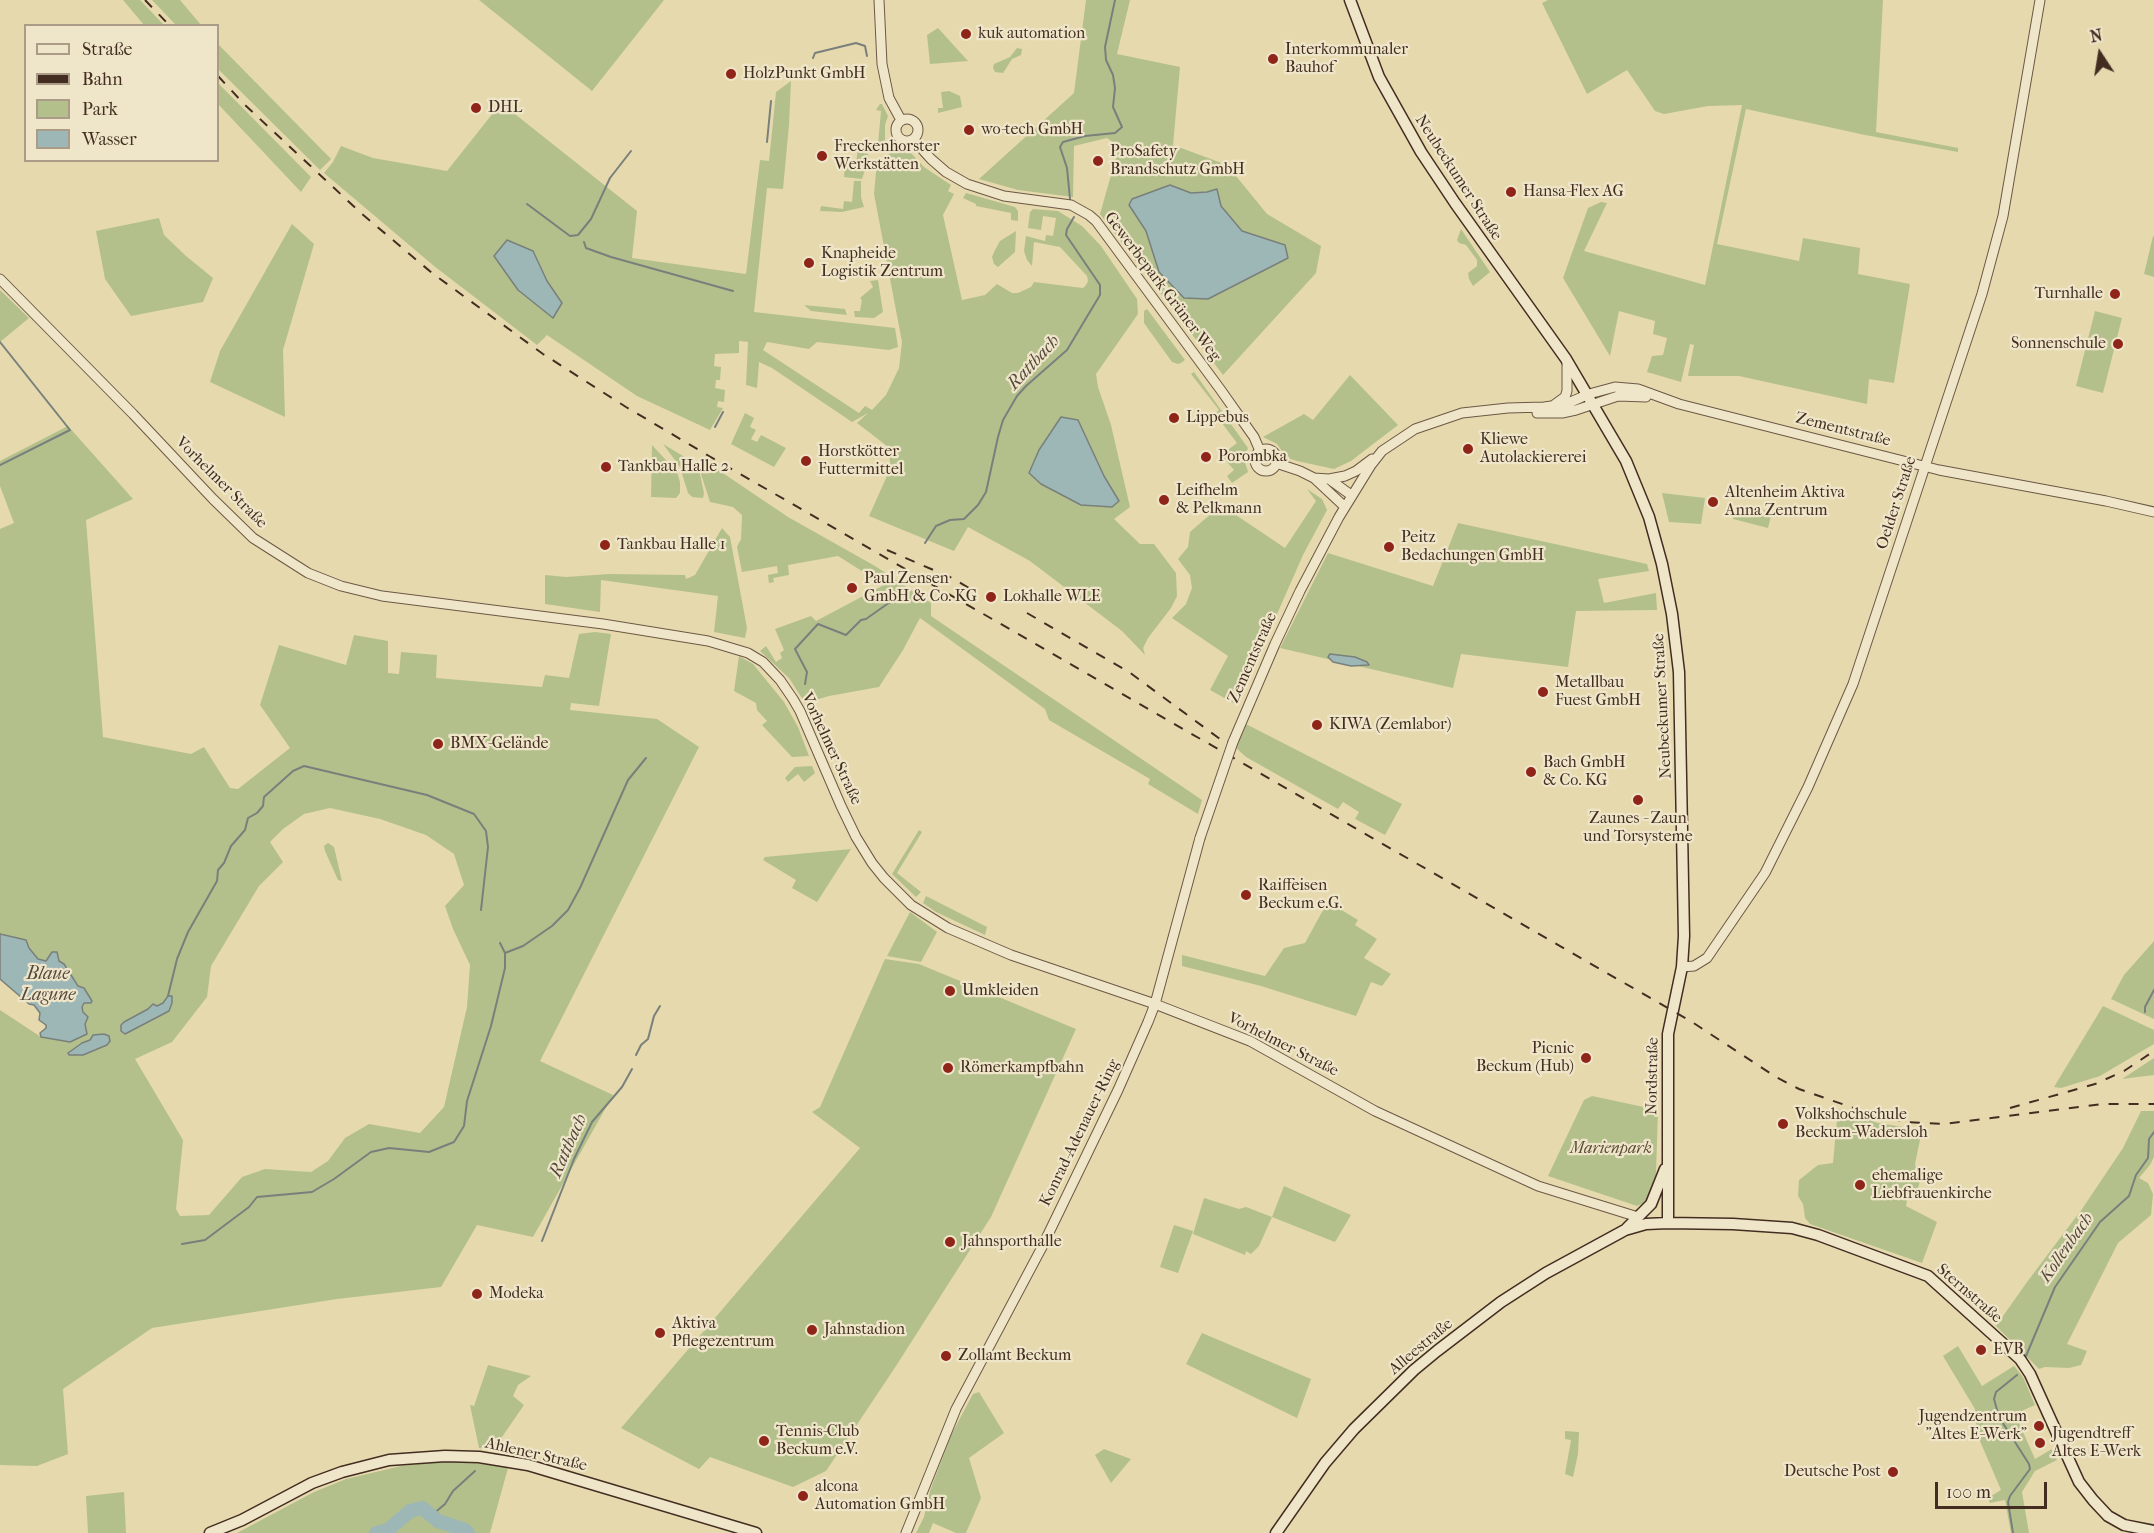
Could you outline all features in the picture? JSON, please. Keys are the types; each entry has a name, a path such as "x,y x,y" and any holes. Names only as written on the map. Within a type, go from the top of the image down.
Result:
{"main road":[{"name":"Neubeckumer Straße","path":"1350,0 1379,77 1420,152 1566,359 1626,461 1639,490 1662,564 1672,614 1679,672 1682,735 1684,936 1682,967"},
{"name":"Nordstraße","path":"1668,1222 1668,1035 1682,967"},
{"name":"Alleestraße","path":"1626,1230 1651,1204 1668,1163"},
{"name":"Vorhelmer Straße","path":"1638,1217 1668,1222"},
{"name":"Alleestraße","path":"1276,1533 1333,1454 1354,1429 1414,1370 1515,1292 1546,1273 1626,1230 1646,1224 1668,1222"},
{"name":"Sternstraße","path":"1668,1222 1792,1228 1818,1235 1928,1276 2020,1359 2030,1374 2079,1482 2100,1508 2124,1525 2154,1531"},
{"name":"Ahlener Straße","path":"210,1533 242,1520 312,1483 342,1472 389,1460 445,1455 479,1457 528,1465 756,1533"}],"street":[{"path":"879,0 882,64 890,98 901,120"},
{"name":"Oelder Straße","path":"1682,967 1694,966 1707,958 1765,873 1790,825 1852,684 1982,294 2003,216 2040,0"},
{"path":"908,119 916,124 917,133 913,139 904,141 897,135 897,125 901,120 908,119"},
{"name":"Gewerbepark Grüner Weg","path":"913,139 946,172 967,184 1004,196 1071,205 1096,221 1220,389 1254,437 1260,451"},
{"name":"Vorhelmer Straße","path":"0,279 253,538 308,573 341,586 382,596 603,624 708,641 748,653 763,662 780,680 793,699 856,837 884,878 911,905 948,928 1011,955 1155,1004 1250,1041 1376,1111 1538,1186 1638,1217"},
{"path":"1552,406 1564,397 1567,391 1566,359"},
{"name":"Zementstraße","path":"1155,1004 1200,838 1233,742 1290,612 1351,495 1382,452 1414,429 1462,413 1552,406 1591,399 1637,395 1666,400 1925,466 2154,512"},
{"name":"Zementstraße","path":"1487,411 1562,413 1591,399"},
{"name":"Gewerbepark Grüner Weg","path":"1260,451 1265,450 1274,454 1276,463"},
{"name":"Gewerbepark Grüner Weg","path":"1260,451 1255,463 1261,470 1270,470 1276,463"},
{"name":"Gewerbepark Grüner Weg","path":"1314,478 1329,479 1356,471 1382,452"},
{"name":"Gewerbepark Grüner Weg","path":"1276,463 1314,478 1345,507"},
{"path":"1329,479 1351,495"},
{"name":"Konrad-Adenauer-Ring","path":"906,1533 956,1409 1041,1249 1129,1067 1155,1004"}],"green space":[{"path":"123,0 140,0 163,24 143,24"},
{"path":"152,0 180,0 200,24 175,24"},
{"path":"479,0 664,0 592,91"},
{"path":"1086,0 1130,0 1117,54 1180,67 1173,145 1227,165 1267,214 1321,246 1316,273 1223,375 1100,214 1119,147 1107,138 1074,146 1073,197 1018,190 979,179 1074,93"},
{"path":"1548,0 1883,0 1876,132 1958,148 1958,152 1865,135 1746,109 1717,244 1799,261 1803,238 1860,248 1858,274 1910,284 1894,383 1869,379 1867,404 1739,376 1688,376 1694,345 1690,344 1681,382 1647,372 1652,356 1663,355 1667,338 1653,334 1655,321 1619,311 1610,356 1563,278 1588,208 1601,202 1607,203 1584,251 1705,285 1742,105 1708,106 1664,114 1655,111 1627,70 1587,94 1542,3"},
{"path":"938,28 968,61 930,64 927,35"},
{"path":"219,45 331,159 320,170 219,70"},
{"path":"1017,48 1022,49 1021,55 1012,59 1003,73 995,72 994,64 1010,57"},
{"path":"791,81 783,189 767,188 754,312 895,328 898,347 889,350 817,342 809,349 767,342 763,350 859,413 865,406 872,410 886,395 899,368 902,342 874,194 876,172 892,150 911,153 924,167 951,185 948,191 954,194 943,215 962,300 985,295 997,284 1012,293 1018,293 1031,287 1034,282 1083,288 1086,285 1087,276 1060,247 1034,242 1032,266 1027,260 1024,251 1026,236 1045,241 1046,235 1053,236 1056,218 1043,216 1041,230 1028,228 1030,212 1033,209 1058,211 1082,226 1101,246 1137,299 1138,314 1096,374 1111,425 1130,507 1114,519 1140,544 1154,544 1176,573 1177,596 1171,608 1148,638 1143,648 1145,655 1122,631 1030,561 968,527 954,551 869,516 891,467 887,446 857,423 868,413 852,422 772,368 759,362 757,388 746,385 748,342 739,341 739,353 715,354 714,366 721,367 720,380 716,380 715,388 725,390 724,402 718,401 717,407 723,408 710,430 637,396 547,335 537,345 434,266 324,173 341,146 373,158 447,171 501,103 637,211 632,258 746,274 760,160 769,161 776,92"},
{"path":"219,84 311,177 301,192 219,105"},
{"path":"949,91 960,96 962,107 938,113 938,108 943,108 941,92"},
{"path":"880,104 888,116 885,125 885,140 876,150 873,143 878,144 881,111 876,110"},
{"path":"866,148 869,158 862,179 844,177 845,163 856,163 858,149"},
{"path":"854,181 861,181 861,197 864,207 842,212 820,211 821,206 843,209 844,201 852,202"},
{"path":"966,193 1015,207 1018,211 1018,221 1011,220 1011,213 976,206 963,198"},
{"path":"159,218 164,235 213,278 203,302 131,316 105,279 96,231"},
{"path":"292,224 314,244 283,350 285,417 210,382 220,351"},
{"path":"1461,229 1490,272 1473,286 1468,273 1477,266 1477,260 1466,245 1457,240"},
{"path":"1016,231 1015,252 998,267 994,264 992,257 995,250 1000,241"},
{"path":"2154,237 2154,277 2144,274"},
{"path":"878,280 883,312 874,318 855,317 854,311 860,311 862,300 860,298 873,287 870,281"},
{"path":"0,290 29,318 0,342"},
{"path":"804,305 845,309 847,315 811,311"},
{"path":"1147,309 1185,360 1181,363 1172,362 1144,323 1144,311"},
{"path":"2095,311 2122,318 2103,393 2076,386"},
{"path":"1194,372 1248,448 1244,459 1248,472 1232,483 1227,476 1234,470 1221,455 1237,443 1215,414 1219,410 1191,374"},
{"path":"1350,375 1398,425 1351,461 1334,469 1297,461 1287,458 1277,444 1263,437 1304,414 1313,420"},
{"path":"745,413 754,418 750,427 756,430 751,439 757,442 761,435 786,448 774,467 731,444"},
{"path":"68,426 133,499 86,520 103,737 191,754 204,747 230,788 238,789 290,748 260,705 279,645 346,665 354,635 388,641 388,673 399,674 401,652 437,655 436,678 542,687 545,675 569,678 579,634 595,632 611,634 599,706 571,703 570,710 657,719 699,747 540,1061 613,1095 533,1237 477,1225 441,1287 337,1299 152,1328 63,1389 68,1454 37,1466 0,1465 0,1010 41,1037 70,1042 87,1032 82,1006 83,1003 90,1003 64,964 38,959 26,940 0,934 0,529 14,523 0,486 0,461","holes":["330,808 380,819 426,835 454,854 464,885 445,906 470,965 467,1007 444,1107 420,1133 369,1124 345,1138 328,1161 311,1172 265,1169 242,1177 209,1215 180,1216 176,1209 183,1140 135,1059 172,1042 207,997 211,966 259,886 283,862 270,842 304,814","104,1034 107,1045 97,1048 77,1047 90,1040 93,1035"]},
{"path":"663,444 698,465 703,498 692,497 688,493 680,467"},
{"path":"652,445 677,472 680,493 676,498 651,497"},
{"path":"705,461 788,517 875,566 931,603 931,616 1202,800 1198,814 1148,784 1150,779 1049,720 1045,709 920,618 879,687 805,703 789,678 760,651 766,646 776,662 782,658 780,653 784,650 775,629 811,616 816,621 884,585 838,556 788,565 789,575 773,578 774,582 769,583 768,575 778,573 777,566 742,572 737,547 741,539 742,515 733,507 710,502 701,474"},
{"path":"1307,489 1322,499 1327,510 1303,555 1237,705 1210,690 1228,656 1172,618 1186,604 1192,588 1190,575 1178,559 1188,547 1190,532 1221,505 1285,548 1316,501"},
{"path":"1662,493 1705,498 1701,524 1669,522"},
{"path":"1736,508 1762,514 1764,510 1772,512 1768,528 1733,519"},
{"path":"1458,523 1647,564 1649,571 1598,579 1604,603 1656,593 1657,610 1576,611 1568,667 1461,654 1453,688 1280,648 1328,553 1433,586"},
{"path":"722,528 730,537 747,628 745,638 714,632 718,596 601,580 600,612 545,604 545,575 566,577 609,574 685,575 686,579 695,575"},
{"path":"739,656 753,664 784,702 798,727 809,756 792,757 762,725 767,721 757,710 756,703 734,691"},
{"path":"1244,723 1402,804 1385,835 1355,819 1359,812 1343,802 1338,809 1246,757 1235,747"},
{"path":"812,766 815,773 804,782 798,774 788,782 785,778 795,767"},
{"path":"919,830 922,832 897,873 921,892 916,897 892,874"},
{"path":"328,843 334,847 342,881 338,880 325,851 324,846"},
{"path":"851,849 817,902 792,888 796,880 763,860 765,857"},
{"path":"926,896 987,927 985,935 936,912 923,903"},
{"path":"1330,903 1358,920 1355,925 1377,939 1364,958 1391,974 1382,986 1371,982 1356,1016 1261,986 1182,966 1182,955 1265,976 1284,948 1305,943 1322,912"},
{"path":"910,912 937,932 921,962 887,956"},
{"path":"2154,941 2154,1019 2111,999 2124,975"},
{"path":"885,959 919,964 1076,1029 991,1217 826,1471 793,1487 710,1457 699,1469 621,1428 860,1148 812,1112 820,1107"},
{"path":"2103,1006 2154,1030 2154,1044 2100,1076 2061,1088 2054,1087"},
{"path":"2154,1058 2154,1075 2122,1079"},
{"name":"Marienpark","path":"1592,1096 1658,1110 1656,1173 1654,1189 1647,1202 1637,1206 1548,1176 1584,1100"},
{"path":"1838,1109 1878,1123 1922,1130 1915,1164 1920,1181 1918,1188 1909,1189 1906,1206 1937,1222 1922,1263 1810,1224 1805,1218 1803,1204 1798,1196 1799,1180 1818,1165 1833,1163"},
{"path":"2141,1111 2154,1111 2154,1157 2139,1178 2148,1183 2153,1194 2151,1215 2118,1243 2067,1344 2087,1351 2081,1365 2069,1368 2039,1369 1996,1326 2082,1209 2123,1148"},
{"path":"1284,1186 1351,1215 1335,1242 1272,1217"},
{"path":"1204,1198 1239,1209 1246,1207 1272,1217 1259,1246 1251,1254 1246,1251 1245,1255 1193,1234"},
{"path":"1174,1225 1193,1231 1178,1273 1160,1267"},
{"path":"1202,1333 1311,1379 1297,1418 1186,1364"},
{"path":"1958,1346 1982,1386 2014,1366 2023,1377 2035,1405 2015,1414 2035,1459 2052,1449 2057,1460 2035,1471 2022,1492 2029,1533 2011,1533 2005,1500 1990,1503 1988,1498 2001,1490 1977,1434 1975,1409 1943,1356"},
{"path":"488,1365 531,1376 518,1385 513,1396 524,1405 493,1450 479,1448 470,1405 474,1406"},
{"path":"979,1392 1004,1433 969,1458 981,1498 966,1533 956,1533 933,1523 929,1533 916,1533 924,1517 930,1491 951,1435 973,1394"},
{"path":"1565,1431 1579,1432 1578,1454 1573,1477 1565,1474 1571,1440 1565,1439"},
{"path":"1104,1449 1131,1459 1111,1483 1095,1455"},
{"path":"448,1461 508,1468 490,1533 237,1533 314,1492 346,1479 401,1466"},
{"path":"124,1492 126,1533 88,1533 86,1496"}],"water":[{"path":"1170,185 1191,193 1217,189 1221,206 1242,231 1285,245 1288,258 1208,299 1184,298 1159,272 1146,231 1129,205 1132,199"},
{"path":"507,240 533,251 547,281 562,303 553,318 518,290 494,256"},
{"path":"1061,417 1078,420 1104,476 1119,501 1112,507 1081,505 1041,484 1029,473 1039,450"},
{"path":"1330,654 1355,657 1369,665 1351,666 1333,662 1328,657"},
{"name":"Blaue Lagune","path":"0,934 26,940 38,959 46,961 52,952 57,952 59,961 64,964 78,986 84,988 92,1001 84,1003 82,1007 88,1017 85,1024 87,1034 70,1042 41,1037 40,1033 46,1025 39,1020 40,1013 34,1005 29,1004 0,979"},
{"path":"168,996 172,996 169,1011 125,1034 121,1031 121,1025 124,1022 153,1004 157,1006 163,1003"},
{"path":"93,1035 109,1036 110,1041 107,1045 83,1055 69,1055 68,1053 90,1040"}],"waterway":[{"name":"Rattbach","path":"1070,199 1067,168 1060,147 1063,142 1085,136 1115,133 1122,127 1113,107 1115,88 1113,75 1106,60 1105,47 1115,0"},
{"path":"813,58 815,53 856,43 865,46 867,56"},
{"path":"767,142 771,101"},
{"path":"527,204 570,236 578,235 591,219 610,178 631,151"},
{"name":"Rattbach","path":"925,543 936,526 950,520 964,519 978,505 986,492 1003,420 1017,396 1026,386 1067,350 1100,295 1100,285 1066,235 1074,217"},
{"path":"584,242 586,248 611,257 733,291"},
{"path":"0,342 70,430 0,465"},
{"path":"715,427 723,412"},
{"name":"Rattbach","path":"805,684 807,672 795,649 818,624 846,635 861,620 890,602"},
{"path":"505,953 523,946 552,926 568,910 628,780 646,758"},
{"path":"168,996 177,959 188,932 217,881 218,870 224,863 231,846 245,830 248,818 263,806 264,797 293,771 304,766 427,795 474,814 486,831 488,847 481,910"},
{"path":"182,1244 205,1240 249,1207 257,1197 312,1192 371,1152 389,1148 429,1152 454,1142 464,1126 467,1101 491,1026 505,968 505,953 500,943"},
{"name":"Kollenbach","path":"2145,1012 2145,1007 2154,990"},
{"name":"Rattbach","path":"636,1055 641,1045 648,1039 654,1016 660,1006"},
{"name":"Rattbach","path":"542,1241 574,1159 592,1122 622,1087 632,1069"},
{"name":"Kollenbach","path":"2026,1356 2055,1287 2100,1222 2129,1196 2136,1175 2148,1158 2149,1139 2154,1132"},
{"name":"Kollenbach","path":"2013,1533 2008,1502 2030,1469 1999,1417 1994,1399 1996,1392 2017,1375"},
{"name":"Rattbach","path":"432,1515 475,1471"},
{"path":"376,1533 388,1530 410,1511 422,1508 438,1521 468,1533"}],"railway":[{"path":"145,0 168,24"},
{"path":"219,77 245,105 362,214 432,273 543,354 709,456 1692,1022 1776,1077 1799,1089 1877,1116 1907,1122 1944,1124 2103,1104 2154,1104"},
{"path":"887,550 952,578 974,591"},
{"path":"1027,613 1129,672 1243,756"},
{"path":"2010,1108 2095,1084 2124,1071 2154,1051"}],"place":[{"name":"kuk automation","path":"966,34"},
{"name":"Interkommunaler Bauhof","path":"1273,59"},
{"name":"HolzPunkt GmbH","path":"731,74"},
{"name":"DHL","path":"476,108"},
{"name":"wo-tech GmbH","path":"969,130"},
{"name":"Freckenhorster Werkstätten","path":"822,156"},
{"name":"ProSafety Brandschutz GmbH","path":"1098,161"},
{"name":"Hansa-Flex AG","path":"1511,192"},
{"name":"Knapheide Logistik Zentrum","path":"809,263"},
{"name":"Turnhalle","path":"2115,294"},
{"name":"Sonnenschule","path":"2118,344"},
{"name":"Lippebus","path":"1174,418"},
{"name":"Kliewe Autolackiererei","path":"1468,449"},
{"name":"Porombka","path":"1206,457"},
{"name":"Horstkötter Futtermittel","path":"806,461"},
{"name":"Tankbau Halle 2","path":"606,467"},
{"name":"Leifhelm & Pelkmann","path":"1164,500"},
{"name":"Altenheim Aktiva Anna Zentrum","path":"1713,502"},
{"name":"Tankbau Halle 1","path":"605,545"},
{"name":"Peitz Bedachungen GmbH","path":"1389,547"},
{"name":"Paul Zensen GmbH & Co. KG","path":"852,588"},
{"name":"Lokhalle WLE","path":"991,597"},
{"name":"Metallbau Fuest GmbH","path":"1543,692"},
{"name":"KIWA (Zemlabor)","path":"1317,725"},
{"name":"BMX-Gelände","path":"438,744"},
{"name":"Bach GmbH & Co. KG","path":"1531,772"},
{"name":"Zaunes - Zaun und Torsysteme","path":"1638,800"},
{"name":"Raiffeisen Beckum e.G.","path":"1246,895"},
{"name":"Umkleiden","path":"950,991"},
{"name":"Picnic Beckum (Hub)","path":"1586,1058"},
{"name":"Römerkampfbahn","path":"948,1068"},
{"name":"Volkshochschule Beckum-Wadersloh","path":"1783,1124"},
{"name":"ehemalige Liebfrauenkirche","path":"1860,1185"},
{"name":"Jahnsporthalle","path":"950,1242"},
{"name":"Modeka","path":"477,1294"},
{"name":"Jahnstadion","path":"812,1330"},
{"name":"Aktiva Pflegezentrum","path":"660,1333"},
{"name":"EVB","path":"1981,1350"},
{"name":"Zollamt Beckum","path":"946,1356"},
{"name":"Jugendzentrum \"Altes E-Werk\"","path":"2039,1426"},
{"name":"Tennis-Club Beckum e.V.","path":"764,1441"},
{"name":"Jugendtreff Altes E-Werk","path":"2040,1443"},
{"name":"Deutsche Post","path":"1893,1472"},
{"name":"alcona Automation GmbH","path":"803,1496"}]}
